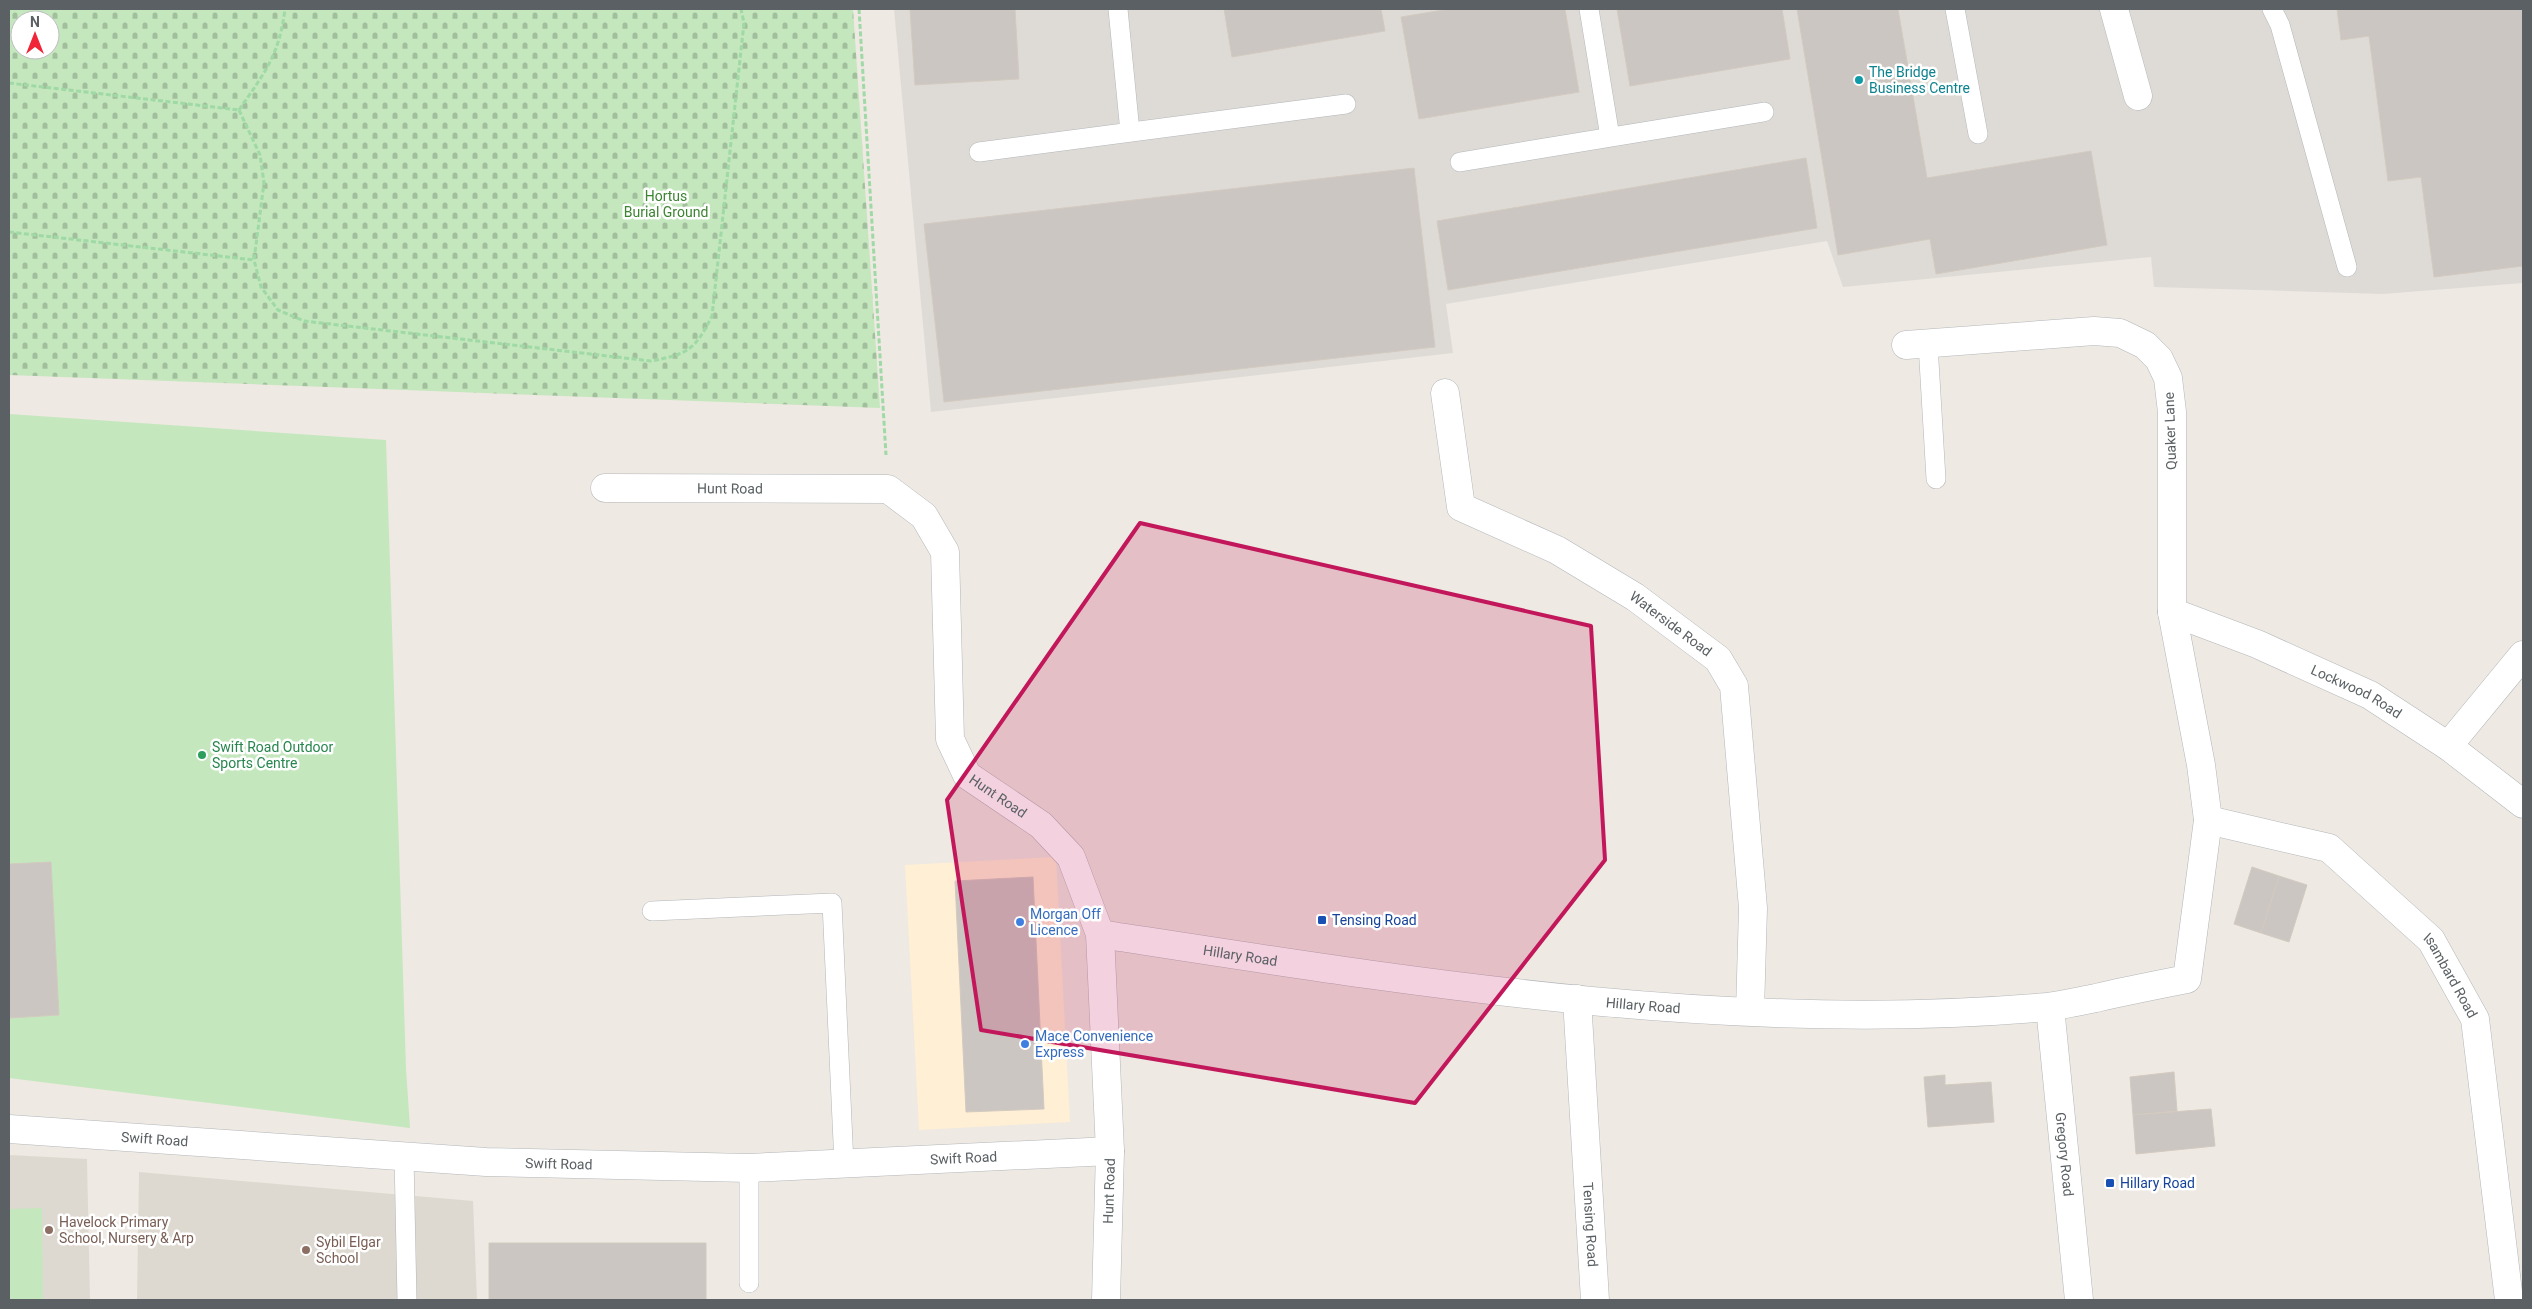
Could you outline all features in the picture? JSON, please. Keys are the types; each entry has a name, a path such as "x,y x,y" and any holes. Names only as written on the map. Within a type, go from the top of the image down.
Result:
{"street":[{"path":"2114,9 2138,96"},
{"name":"Quaker Lane","path":"1917,344 2094,331 2120,333 2145,345 2159,359 2168,378 2172,412 2172,612 2201,764 2208,820 2188,979"},
{"name":"Waterside Road","path":"1445,393 1461,507 1557,550 1635,597 1718,658 1734,686 1753,908 1750,1012"},
{"name":"Hunt Road","path":"605,488 888,489 924,516 946,552 950,739 967,775 1041,825 1071,857 1100,934 1110,1151 1106,1300"},
{"name":"Lockwood Road","path":"2172,612 2257,644 2370,695 2448,746 2523,804"},
{"path":"2448,746 2523,655"},
{"name":"Isambard Road","path":"2208,820 2329,848 2431,940 2475,1019 2509,1300"},
{"name":"Hillary Road","path":"1100,934 1375,976 1577,999 1750,1012 1888,1015 2050,1007 2188,979"},
{"name":"Tensing Road","path":"1577,999 1595,1300"},
{"name":"Gregory Road","path":"2050,1007 2079,1300"},
{"name":"Swift Road","path":"9,1130 486,1162 750,1168 1110,1151"}],"lane":[{"path":"1118,9 1130,132"},
{"path":"1589,9 1610,137"},
{"path":"1955,9 1978,134"},
{"path":"2272,9 2280,25 2347,267"},
{"path":"979,152 1346,104"},
{"path":"1460,162 1764,112"},
{"path":"1917,344 1936,479"},
{"path":"652,911 832,903 844,1164"},
{"path":"404,1156 407,1300"},
{"path":"750,1168 750,1283"}],"path":[{"path":"240,110 270,65 281,36 285,9"},
{"path":"240,110 260,155 264,184 254,260 261,288 278,310 304,321 651,361 679,356 700,339 712,316 744,23 741,9"},
{"path":"859,9 888,489"},
{"path":"9,82 240,110"},
{"path":"9,232 254,260"}],"highlighted area":[{"path":"1140,523 1591,626 1605,860 1415,1103 981,1030 947,800"}],"shaded area":[{"path":"894,9 2523,9 2523,283 2383,294 2154,287 2151,257 1843,287 1827,241 1446,304 1453,353 931,412"},
{"path":"1056,857 1070,1122 919,1130 905,865"},
{"name":"Havelock Primary School, Nursery & Arp","path":"9,1155 87,1159 90,1300 9,1300"},
{"name":"Sybil Elgar School","path":"139,1172 473,1201 477,1300 137,1300"}],"green space":[{"name":"Hortus Burial Ground","path":"9,9 853,9 880,408 9,375"},
{"name":"Swift Road Outdoor Sports Centre","path":"9,414 386,440 406,1069 410,1128 9,1078"},
{"path":"42,1208 43,1300 9,1300 9,1209"}],"building":[{"path":"910,9 1015,9 1019,79 915,85"},
{"path":"1224,9 1381,9 1385,31 1232,57"},
{"path":"1449,9 1565,9 1579,92 1419,119 1401,17"},
{"path":"1617,9 1782,9 1790,59 1630,86"},
{"name":"The Bridge Business Centre","path":"1797,9 1898,9 1927,178 2091,151 2107,245 1936,274 1930,239 1838,255"},
{"path":"2337,9 2523,9 2523,266 2434,277 2421,177 2388,181 2369,36 2341,40"},
{"path":"1806,158 1817,228 1448,290 1437,221"},
{"path":"1414,168 1435,347 944,402 924,224"},
{"path":"51,862 59,1015 9,1018 9,864"},
{"path":"2252,867 2279,876 2261,933 2234,924"},
{"path":"2279,876 2307,885 2289,942 2261,933"},
{"path":"1033,877 1044,1109 966,1112 955,881"},
{"path":"2174,1072 2177,1111 2133,1115 2130,1077"},
{"path":"1945,1075 1945,1085 1991,1082 1994,1122 1928,1127 1924,1077"},
{"path":"2211,1109 2215,1146 2136,1154 2133,1115"},
{"path":"489,1243 706,1243 706,1300 489,1300"}],"place":[{"name":"The Bridge Business Centre","path":"1859,80"},
{"name":"Swift Road Outdoor Sports Centre","path":"202,755"},
{"name":"Tensing Road","path":"1322,920"},
{"name":"Morgan Off Licence","path":"1020,922"},
{"name":"Mace Convenience Express","path":"1025,1044"},
{"name":"Hillary Road","path":"2110,1183"},
{"name":"Havelock Primary School, Nursery & Arp","path":"49,1230"},
{"name":"Sybil Elgar School","path":"306,1250"}]}
